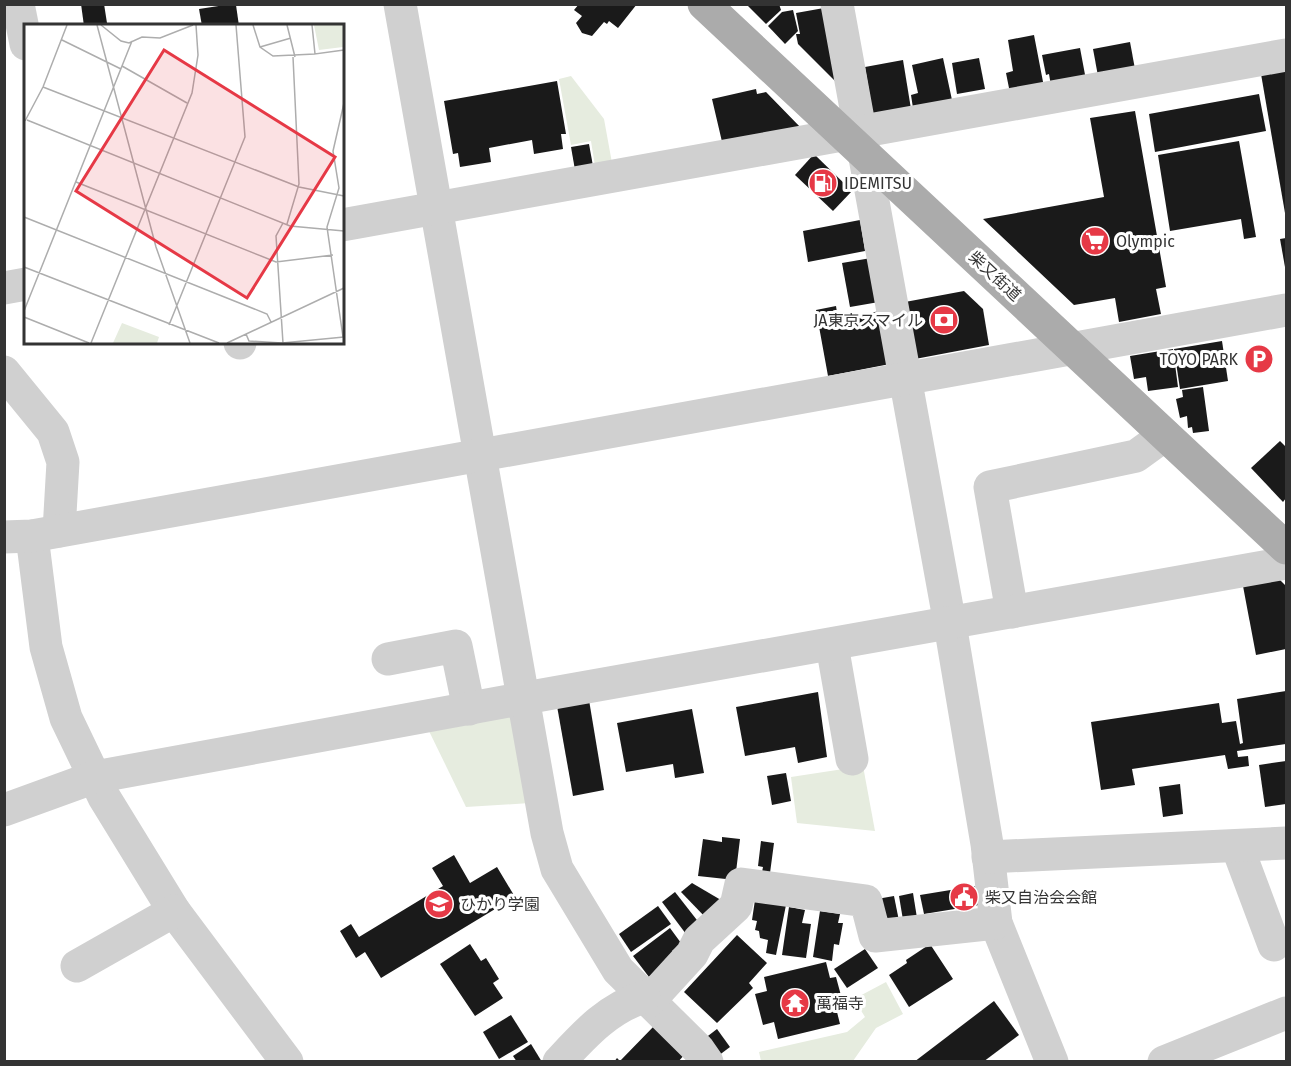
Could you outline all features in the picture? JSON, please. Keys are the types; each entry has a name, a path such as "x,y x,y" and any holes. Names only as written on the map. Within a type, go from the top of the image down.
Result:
{"main road":[{"name":"柴又街道","path":"704,4 857,141 1073,348 1287,548"}],"street":[{"path":"18,4 24,34"},
{"path":"400,4 525,698 547,833 557,869 618,970 698,1049 707,1062"},
{"path":"843,6 857,141 905,378 950,624 988,857 996,924 1052,1062"},
{"path":"344,225 857,141 1287,55"},
{"path":"4,288 24,284"},
{"path":"32,534 1287,310"},
{"path":"4,372 53,432 63,462 32,534 46,647 66,718 104,796 174,911 281,1060"},
{"path":"1012,612 990,487 1136,456 1165,435"},
{"path":"4,810 95,777 1287,563"},
{"path":"832,645 852,759"},
{"path":"388,658 456,646 469,709"},
{"path":"988,857 1287,843"},
{"path":"1237,846 1274,945"},
{"path":"559,1062 599,1021 624,1003 647,999 692,954 699,940 736,906 741,884 866,901 875,936 996,924"},
{"path":"77,966 174,911"},
{"path":"1164,1062 1287,1013"}],"shaded area":[{"path":"571,76 604,119 612,163 595,166 591,141 571,145 559,79"},
{"path":"514,714 530,803 466,807 428,729"},
{"path":"863,766 875,831 797,823 791,777"},
{"path":"886,982 903,1014 876,1028 853,1061 761,1061 759,1052 847,1032 865,1017 854,999"}],"building":[{"path":"81,4 104,4 107,23 84,24"},
{"path":"579,4 637,4 618,28 609,21 607,24 604,22 592,36 582,33 576,23 582,16 574,10"},
{"path":"746,4 779,4 781,10 766,24"},
{"path":"236,5 239,24 202,24 199,9"},
{"path":"824,8 837,83 798,44 796,34 800,34 796,13"},
{"path":"793,10 798,31 785,44 768,26 782,12"},
{"path":"1034,35 1044,87 1010,93 1006,73 1013,71 1008,40"},
{"path":"1130,42 1135,69 1098,76 1093,49"},
{"path":"1080,48 1086,80 1051,86 1042,55"},
{"path":"943,58 952,100 913,108 911,95 918,93 912,65"},
{"path":"979,58 985,89 957,94 952,63"},
{"path":"903,60 911,109 873,116 865,67"},
{"path":"1286,70 1286,213 1285,213 1261,74"},
{"path":"557,81 566,134 561,134 563,149 534,154 532,140 489,148 491,162 460,167 458,153 453,154 444,101"},
{"path":"756,89 757,94 766,92 803,130 723,146 712,99"},
{"path":"1259,94 1266,131 1155,152 1149,114"},
{"path":"1135,111 1166,287 1156,289 1161,314 1119,322 1115,298 1074,305 983,219 1104,197 1090,118"},
{"path":"1239,141 1256,237 1244,239 1241,219 1170,231 1158,155"},
{"path":"589,144 593,166 575,170 571,147"},
{"path":"814,154 852,191 833,211 795,175"},
{"path":"860,220 865,251 808,262 803,231"},
{"path":"1286,238 1286,267 1285,267 1280,239"},
{"path":"871,258 879,302 850,307 842,263"},
{"path":"964,291 983,309 989,345 915,359 905,302"},
{"path":"836,306 838,319 880,311 890,364 828,376 816,310"},
{"path":"1222,341 1228,381 1180,389 1174,349"},
{"path":"1173,349 1178,387 1148,391 1146,377 1134,379 1130,356"},
{"path":"1203,387 1209,431 1193,433 1192,427 1188,428 1187,416 1180,418 1176,399 1183,397 1182,390"},
{"path":"1280,441 1286,447 1286,498 1283,502 1251,468"},
{"path":"1278,578 1286,586 1286,649 1256,655 1243,586"},
{"path":"1286,691 1286,744 1237,751 1238,757 1248,756 1249,766 1228,769 1225,755 1132,769 1135,785 1101,790 1091,722 1219,703 1222,723 1236,721 1240,744 1243,743 1237,699"},
{"path":"818,692 827,757 798,763 795,747 745,756 736,707"},
{"path":"589,700 604,790 573,796 557,706"},
{"path":"692,709 704,773 675,778 673,764 626,772 617,723"},
{"path":"1286,761 1286,804 1265,807 1259,765"},
{"path":"786,773 791,801 772,805 767,776"},
{"path":"1180,784 1183,814 1163,817 1159,787"},
{"path":"722,837 740,839 735,880 698,876 703,839 722,842"},
{"path":"761,841 774,843 770,873 762,872 763,867 758,866"},
{"path":"454,855 470,883 497,867 515,897 381,978 365,952 356,958 340,931 351,924 359,937 443,886 432,868"},
{"path":"692,883 726,903 707,919 681,892"},
{"path":"975,886 979,905 924,914 920,895"},
{"path":"675,892 700,924 686,934 662,902"},
{"path":"913,893 917,918 903,920 899,896"},
{"path":"894,896 899,921 890,923 877,899"},
{"path":"755,900 786,905 776,955 766,953 768,940 760,938 759,931 755,930 757,921 752,920"},
{"path":"658,906 671,924 631,952 619,934"},
{"path":"789,907 805,910 802,923 811,924 806,958 782,955"},
{"path":"820,911 840,914 838,923 843,923 839,945 834,944 832,961 813,957"},
{"path":"670,928 681,943 672,951 676,956 649,977 633,956"},
{"path":"737,935 767,963 749,983 753,988 717,1023 684,992"},
{"path":"470,944 481,961 486,958 499,979 493,983 503,998 475,1016 440,964"},
{"path":"930,944 953,979 909,1007 889,975"},
{"path":"865,949 878,968 847,988 834,969"},
{"path":"826,962 830,978 836,977 843,1003 835,1004 840,1024 778,1039 774,1022 763,1025 755,994 767,991 764,977"},
{"path":"994,1001 1019,1035 983,1062 914,1062"},
{"path":"511,1015 528,1042 499,1059 483,1032"},
{"path":"655,1025 685,1054 678,1062 614,1062 617,1058 620,1061"},
{"path":"717,1029 730,1047 718,1056 704,1039"},
{"path":"531,1044 542,1062 517,1062 513,1056"}],"place":[{"name":"IDEMITSU","path":"823,183"},
{"name":"Olympic","path":"1095,241"},
{"name":"JA東京スマイル","path":"944,320"},
{"name":"TOYO PARK","path":"1259,359"},
{"name":"柴又自治会会館","path":"964,897"},
{"name":"ひかり学園","path":"439,904"},
{"name":"萬福寺","path":"795,1003"}]}
